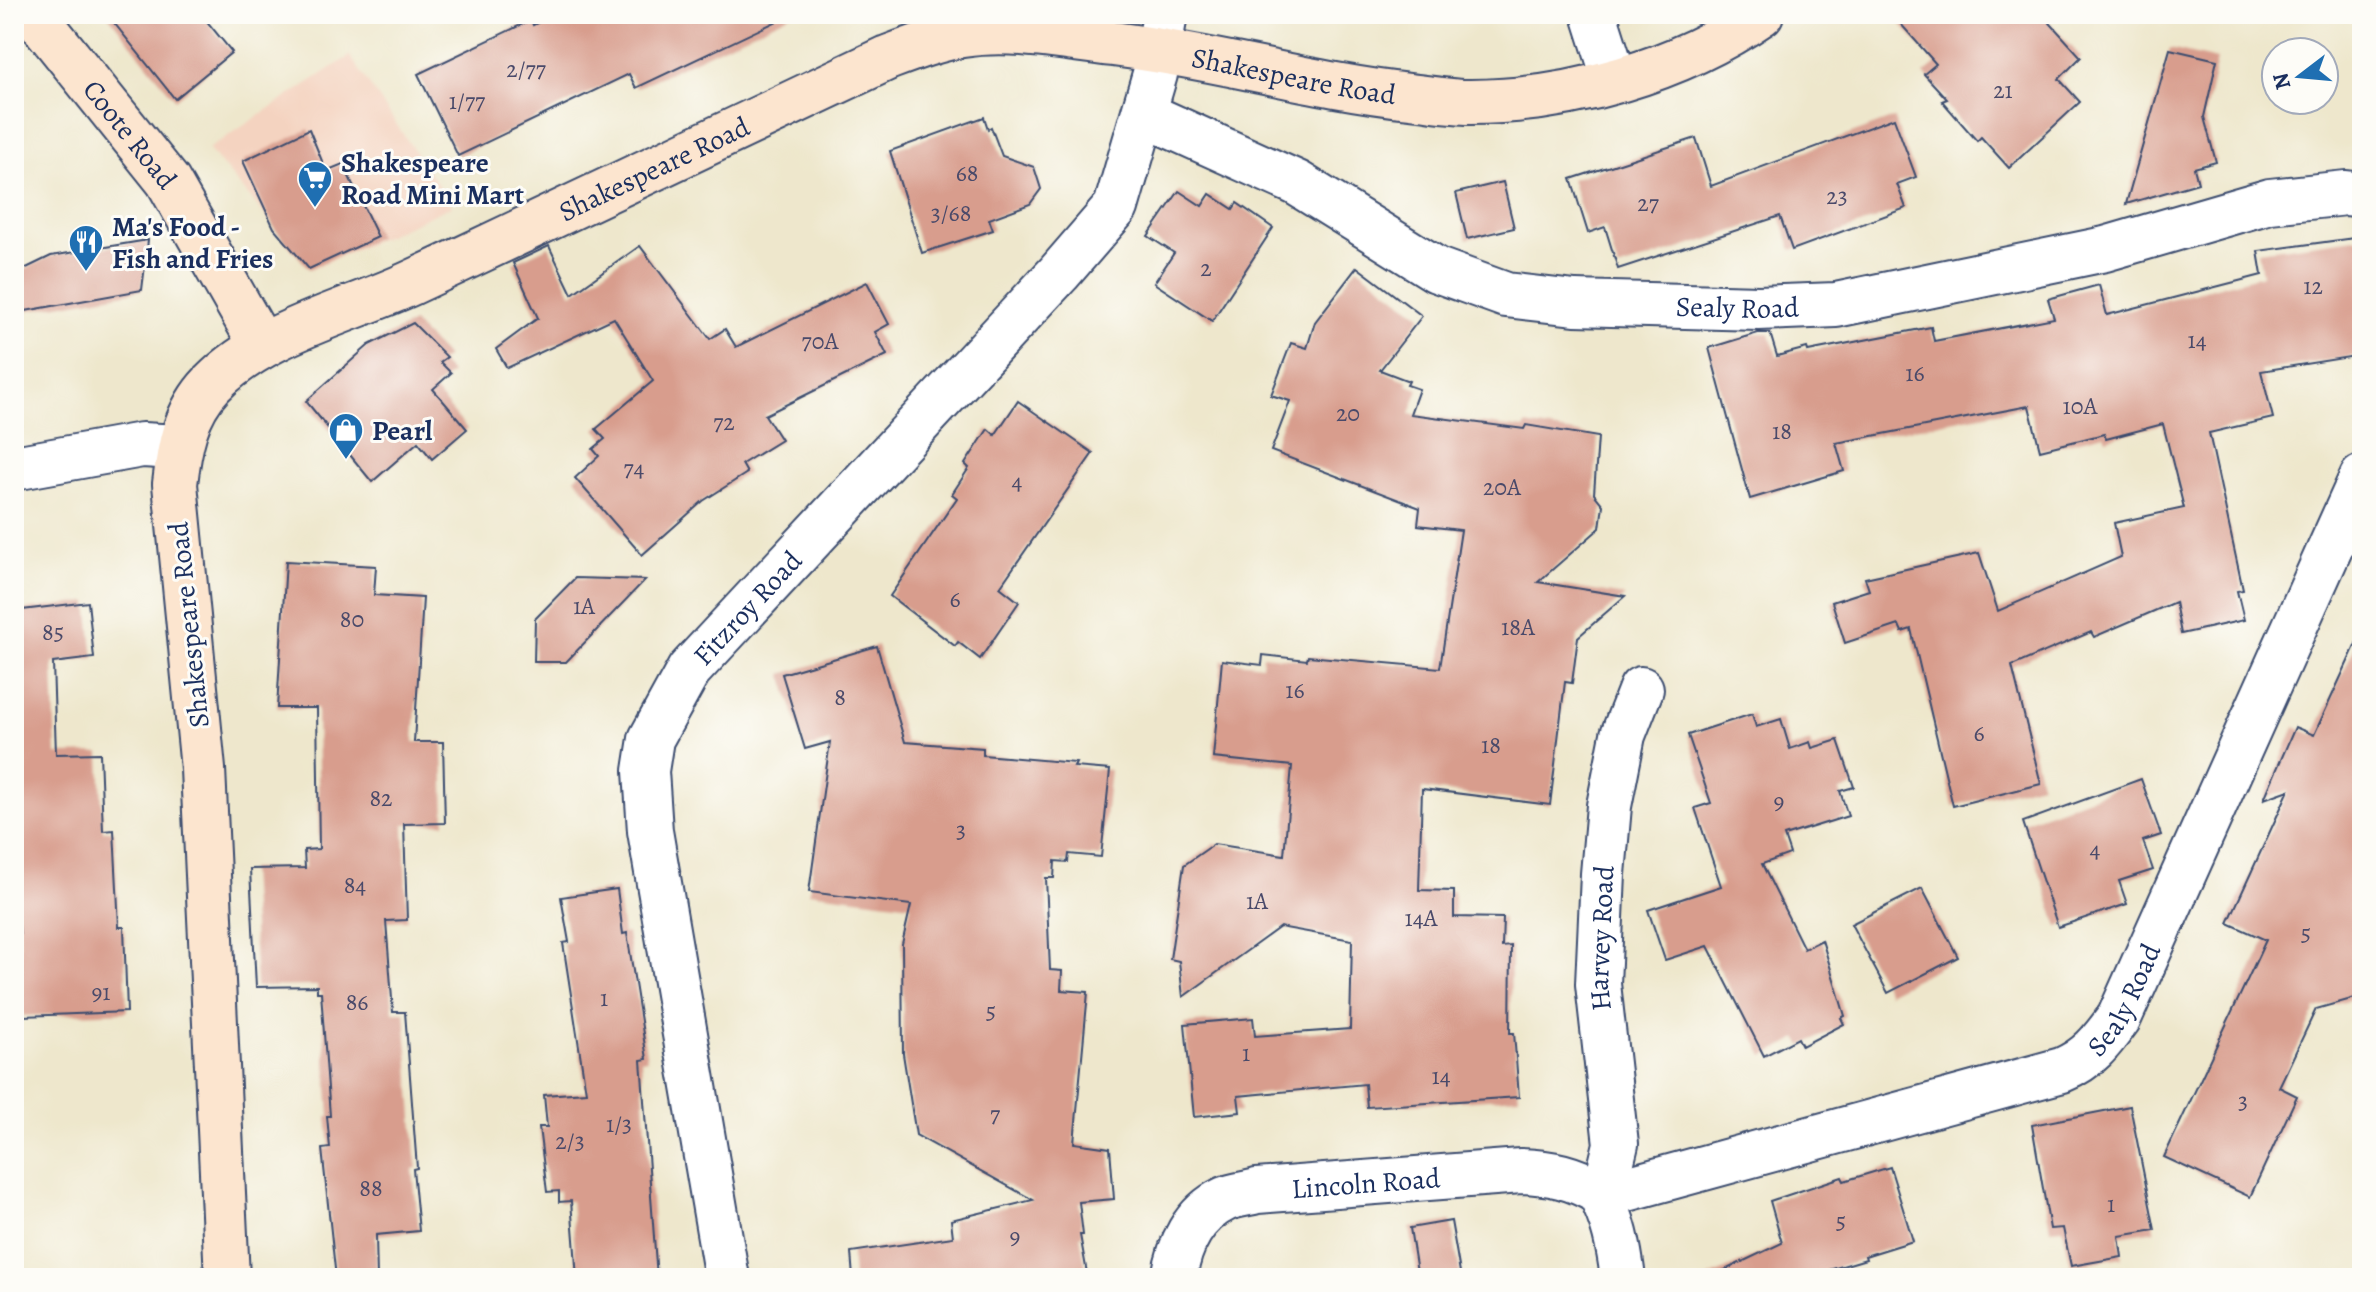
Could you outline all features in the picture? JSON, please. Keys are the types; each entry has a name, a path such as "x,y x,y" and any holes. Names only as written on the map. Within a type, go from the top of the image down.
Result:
{"street":[{"name":"Coote Road","path":"34,14 168,181 262,346"},
{"path":"1594,14 1615,80"},
{"name":"Shakespeare Road","path":"227,1278 203,769 175,497 179,447 190,415 212,385 262,346 401,288 873,64 962,35 1162,32 1379,92 1470,102 1562,94 1665,65 1736,31 1761,14"},
{"name":"Fitzroy Road","path":"727,1278 650,831 646,771 651,739 689,670 1059,273 1116,207 1144,114 1162,32"},
{"name":"Sealy Road","path":"1144,114 1297,183 1437,270 1506,295 1575,303 1759,308 1836,305 2105,249 2270,201 2346,193 2362,195"},
{"path":"14,468 142,445 179,447"},
{"name":"Sealy Road","path":"1599,1192 1623,1190 2062,1070 2094,1052 2119,1018 2362,477"},
{"name":"Harvey Road","path":"1599,1192 1610,1169 1616,1144 1598,984 1603,874 1609,806 1623,735 1641,689"},
{"name":"Lincoln Road","path":"1174,1278 1178,1254 1190,1230 1204,1213 1225,1199 1257,1191 1521,1171 1550,1172 1578,1180 1599,1192"},
{"path":"1599,1192 1618,1239 1623,1278"}],"shaded area":[{"path":"350,56 452,206 312,269 208,149"}],"building":[{"path":"107,14 201,14 232,52 175,99"},
{"path":"555,14 792,14 636,88 629,74 458,156 418,74 531,20 533,25"},
{"path":"1892,14 2042,14 2081,57 2059,79 2080,102 2009,168 1981,137 1977,141 1942,101 1947,99 1924,74 1936,64"},
{"path":"2170,49 2217,60 2204,117 2216,162 2194,168 2198,183 2126,204"},
{"path":"984,117 1002,156 1034,167 1041,189 1030,204 989,219 993,230 922,253 890,151"},
{"path":"1894,118 1916,177 1897,184 1906,208 1792,250 1780,216 1618,269 1605,227 1588,233 1571,179 1696,138 1711,186"},
{"name":"Shakespeare Road Mini Mart","path":"309,129 326,171 343,164 378,237 309,269 274,228 243,161"},
{"path":"1503,182 1514,228 1467,239 1456,193"},
{"path":"1179,191 1202,206 1210,194 1233,209 1237,203 1273,228 1212,321 1154,283 1174,253 1148,236"},
{"path":"2362,237 2362,355 2261,371 2273,418 2209,433 2243,590 2237,591 2244,620 2181,634 2175,602 2094,637 2091,632 2012,666 2041,784 1953,806 1911,629 1902,632 1899,625 1845,643 1832,602 1869,590 1865,578 1979,553 1998,611 2121,557 2114,523 2184,508 2163,424 2106,439 2104,434 2040,450 2029,406 1836,443 1844,471 1750,499 1709,348 1758,333 1770,333 1777,356 1931,327 1934,341 2054,318 2048,299 2099,285 2107,315 2262,275 2258,251"},
{"path":"148,240 142,290 14,313 14,274 51,256"},
{"path":"549,246 572,294 640,246 710,339 725,329 736,347 867,282 889,324 875,332 887,355 765,415 781,440 742,464 747,473 703,501 642,555 575,478 599,456 593,449 605,439 596,429 653,381 614,318 507,368 496,349 538,318 513,263"},
{"path":"1357,267 1422,316 1380,370 1409,381 1407,385 1419,389 1410,414 1524,429 1526,425 1598,437 1594,494 1603,505 1600,528 1538,582 1625,596 1578,637 1572,683 1565,682 1550,805 1422,789 1419,890 1454,891 1454,917 1503,918 1502,947 1511,946 1510,1033 1514,1033 1519,1097 1367,1107 1365,1084 1238,1096 1240,1112 1194,1117 1185,1024 1253,1018 1255,1036 1350,1029 1352,940 1280,927 1183,997 1179,961 1170,959 1184,865 1214,844 1284,855 1292,766 1213,758 1222,660 1262,665 1263,655 1307,660 1308,656 1440,668 1461,530 1418,525 1420,508 1271,451 1290,401 1271,395 1291,343 1307,348 1315,322"},
{"path":"413,323 447,357 440,362 451,373 433,389 467,429 432,459 418,442 372,482 306,401 369,345"},
{"path":"1018,401 1093,453 1000,587 1019,602 980,659 958,642 955,646 890,596 957,498 952,494 969,468 965,464 988,429 995,435"},
{"path":"286,561 376,566 374,595 423,598 414,742 443,742 445,823 404,824 407,920 386,921 393,1012 405,1012 419,1231 376,1235 377,1278 336,1278 322,1149 330,1148 327,1116 330,1116 321,992 317,992 317,986 256,987 250,869 305,868 304,850 319,849 317,708 277,708"},
{"path":"575,578 645,580 566,662 534,662 535,619"},
{"path":"88,602 94,658 53,663 56,754 100,753 103,831 114,830 119,927 124,927 127,1012 23,1016 19,924 14,924 14,611"},
{"path":"2362,631 2362,996 2316,1009 2279,1087 2297,1096 2250,1197 2164,1157 2266,940 2228,923 2289,790 2264,799 2295,727 2314,735"},
{"path":"877,646 905,742 983,748 983,755 1076,763 1074,767 1110,770 1101,857 1069,854 1068,862 1055,861 1054,878 1046,878 1050,970 1062,971 1061,990 1088,992 1074,1143 1110,1148 1114,1199 1079,1202 1083,1235 1080,1235 1087,1273 1065,1278 853,1278 851,1252 953,1237 951,1220 1033,1200 916,1135 903,1054 902,944 911,905 809,892 830,742 805,749 782,674"},
{"path":"1752,714 1756,727 1781,719 1790,749 1810,742 1812,748 1838,740 1854,787 1840,791 1848,816 1784,836 1790,854 1762,864 1804,949 1822,940 1845,1016 1841,1018 1844,1024 1802,1046 1798,1038 1764,1056 1708,946 1665,960 1648,910 1721,886 1695,808 1711,803 1688,735"},
{"path":"2141,779 2161,835 2143,841 2153,870 2119,881 2127,904 2058,927 2023,822"},
{"path":"1922,888 1958,957 1888,993 1851,924"},
{"path":"617,889 647,1059 641,1060 657,1278 577,1278 571,1201 559,1202 559,1191 547,1192 539,1127 547,1127 544,1095 586,1092 563,943 569,942 561,897"},
{"path":"2130,1106 2155,1230 2119,1236 2122,1257 2071,1266 2063,1228 2050,1229 2032,1125"},
{"path":"1890,1167 1913,1241 1802,1278 1708,1278 1782,1243 1770,1201 1842,1177 1844,1181"},
{"path":"1451,1221 1461,1278 1418,1278 1410,1228"}],"place":[{"name":"Shakespeare Road Mini Mart","path":"315,209"},
{"name":"Ma's Food - Fish and Fries","path":"86,273"},
{"name":"Pearl","path":"346,461"}]}
